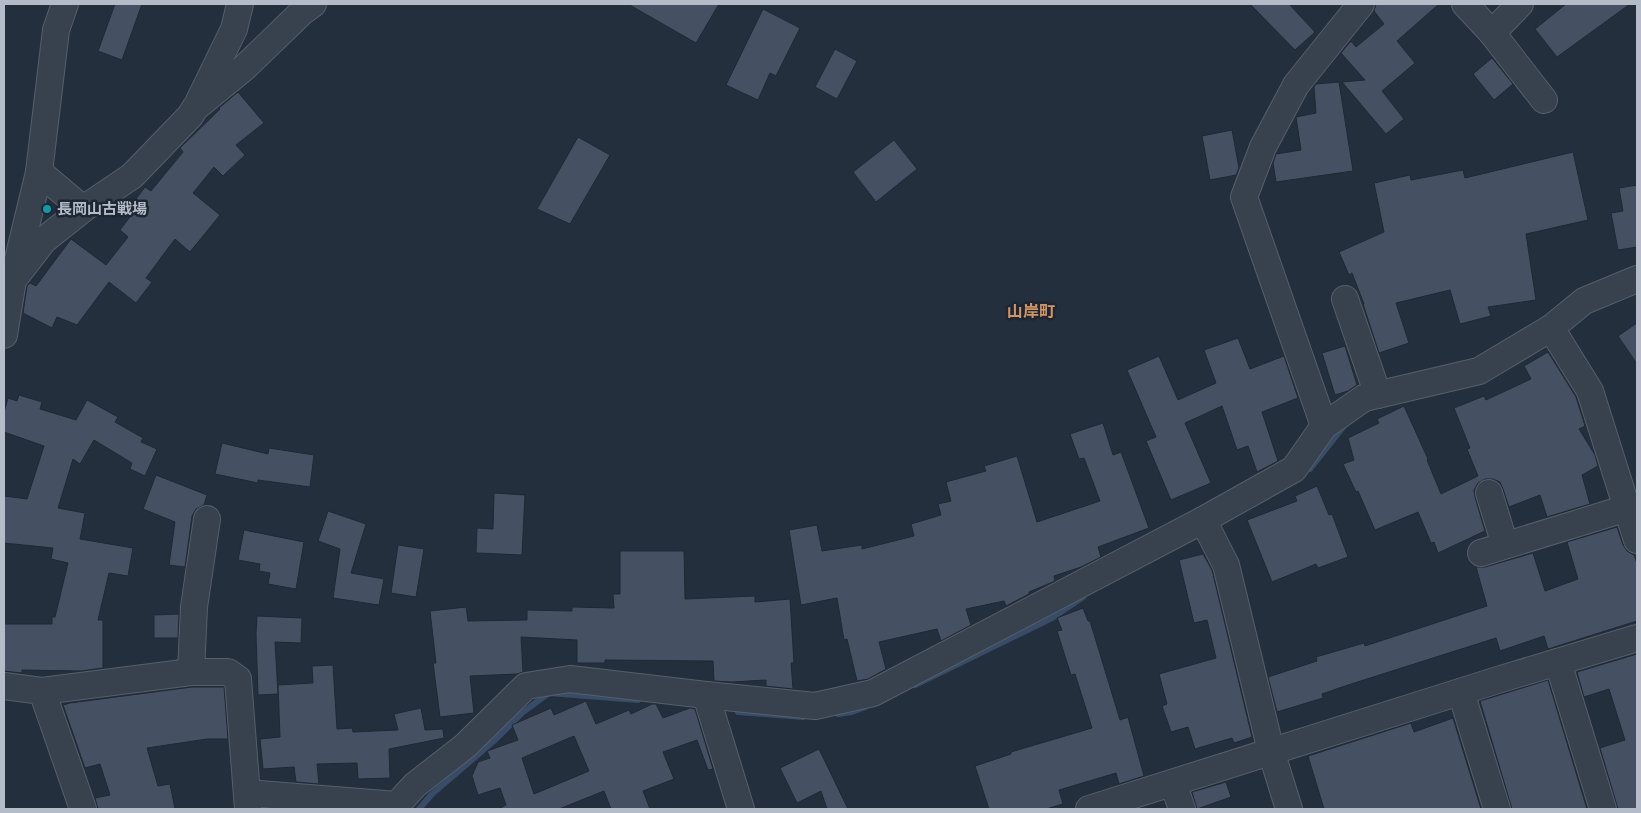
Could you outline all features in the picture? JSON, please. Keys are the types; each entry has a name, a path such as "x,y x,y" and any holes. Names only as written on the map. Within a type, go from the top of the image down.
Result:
{"lane":[{"path":"4,334 13,280 39,172 56,30 65,4"},
{"path":"13,280 44,240 83,209 132,176 190,116 234,29 240,4"},
{"path":"195,108 244,68 312,4"},
{"path":"1324,426 1244,197 1262,147 1296,84 1361,4"},
{"path":"1465,4 1492,33 1544,100"},
{"path":"1492,33 1520,4"},
{"path":"39,172 83,209"},
{"path":"4,686 42,691 191,672 228,672 238,679 248,801 395,807 415,785 465,746 526,686 570,679 816,706 873,693 1203,520 1294,469 1324,426 1364,398 1479,371 1551,328 1584,301 1637,280"},
{"path":"1345,300 1378,395"},
{"path":"1551,328 1590,391 1637,540"},
{"path":"1489,493 1493,549 1627,508"},
{"path":"191,672 194,607 207,519"},
{"path":"1203,520 1226,565 1271,751 1289,809"},
{"path":"1089,809 1637,638"},
{"path":"1558,662 1604,809"},
{"path":"42,691 83,809"},
{"path":"1461,692 1497,809"},
{"path":"706,695 741,809"},
{"path":"1173,784 1182,809"}],"building":[{"path":"115,4 142,4 122,60 98,51"},
{"path":"628,4 719,4 696,43"},
{"path":"1250,4 1289,4 1315,32 1295,50"},
{"path":"1376,4 1439,4 1397,41 1415,63 1382,91 1404,119 1386,134 1342,82 1365,80 1341,53 1351,41 1356,47 1384,24 1374,11"},
{"path":"1566,4 1630,4 1557,57 1535,29"},
{"path":"763,9 800,28 776,76 770,73 758,100 726,85"},
{"path":"835,49 857,61 837,99 815,87"},
{"path":"1492,58 1513,84 1494,100 1473,74"},
{"path":"1339,82 1353,171 1276,182 1273,163 1276,154 1301,150 1296,117 1316,113 1314,87 1316,84"},
{"path":"238,92 264,123 236,145 245,155 223,176 214,167 193,193 220,215 190,252 175,239 146,278 152,282 136,303 109,282 77,325 57,317 52,328 23,313 27,286 30,283 36,286 71,239 106,265 128,237 120,230 135,210 130,207 145,187 151,191 183,152 180,148 219,108"},
{"path":"1232,130 1239,168 1236,175 1210,180 1202,136"},
{"path":"578,137 610,155 570,224 537,209"},
{"path":"894,140 917,169 876,202 853,172"},
{"path":"1573,152 1588,220 1526,234 1536,300 1488,307 1491,316 1460,324 1450,290 1396,303 1409,343 1379,353 1352,273 1349,275 1339,252 1384,232 1374,183 1410,175 1411,180 1463,170 1465,178"},
{"path":"1637,185 1637,247 1618,250 1611,213 1623,211 1619,188"},
{"path":"1637,323 1637,364 1618,336"},
{"path":"1238,338 1250,369 1284,356 1298,398 1262,412 1278,461 1257,472 1248,446 1237,450 1222,406 1185,423 1211,483 1171,500 1146,441 1156,437 1127,370 1159,356 1178,400 1216,383 1204,350"},
{"path":"1345,346 1357,385 1348,391 1335,395 1322,353"},
{"path":"1548,352 1576,397 1585,426 1579,429 1595,455 1598,466 1582,475 1590,504 1547,517 1540,495 1509,507 1500,482 1493,479 1485,479 1478,483 1474,490 1485,531 1438,553 1434,542 1431,543 1418,512 1375,530 1358,491 1356,492 1343,464 1354,460 1348,438 1379,423 1377,419 1404,406 1428,459 1441,494 1478,476 1467,449 1470,448 1454,408 1484,396 1486,400 1531,379 1524,366"},
{"path":"19,395 42,402 40,409 76,420 87,400 118,417 115,422 143,438 141,442 157,449 145,476 130,469 132,463 94,440 80,464 73,459 58,508 85,513 80,539 133,548 128,576 109,573 98,620 103,620 103,668 81,671 22,670 22,673 4,671 4,624 52,624 52,617 55,617 68,563 51,559 53,548 4,543 4,496 27,499 44,446 4,432 4,412 8,398 17,401"},
{"path":"1103,423 1113,455 1121,452 1149,528 1098,547 1101,557 1081,567 1054,576 1055,581 1029,592 1029,594 1006,606 1004,601 966,609 971,625 941,641 937,629 879,642 886,669 868,679 857,681 847,639 844,640 837,598 801,605 789,530 817,525 822,551 862,545 862,549 914,536 911,524 941,515 938,504 951,501 946,482 986,471 984,466 1017,456 1037,522 1100,501 1084,458 1079,459 1070,434"},
{"path":"222,443 268,454 269,448 314,455 310,487 258,480 258,483 215,474"},
{"path":"156,475 207,495 204,505 196,509 192,516 185,567 169,565 175,522 143,509"},
{"path":"1317,486 1329,515 1332,514 1348,557 1318,568 1316,564 1272,582 1247,520 1297,501 1295,496"},
{"path":"494,493 525,495 522,555 476,553 477,528 493,529"},
{"path":"328,511 366,524 351,573 384,579 379,605 333,598 340,549 318,541"},
{"path":"1617,527 1623,545 1627,551 1634,555 1637,564 1637,621 1548,649 1544,636 1500,651 1496,638 1348,685 1322,694 1323,698 1277,712 1268,677 1317,661 1316,657 1364,643 1365,646 1487,606 1476,567 1485,567 1533,553 1545,591 1578,579 1567,542"},
{"path":"244,530 304,542 296,589 268,584 270,573 259,571 260,564 238,560"},
{"path":"398,545 424,549 416,597 391,593"},
{"path":"620,551 684,551 685,599 755,596 755,602 790,599 794,663 791,663 793,689 766,686 766,680 714,681 713,661 605,660 605,663 577,663 577,640 521,637 523,672 517,674 470,676 474,713 440,717 433,663 436,663 430,611 466,607 468,621 527,620 527,610 572,611 572,607 614,608 613,594 620,594"},
{"path":"1203,554 1212,570 1252,737 1234,743 1232,738 1195,749 1188,727 1171,732 1162,706 1167,704 1159,674 1216,658 1207,620 1194,623 1179,560"},
{"path":"1083,608 1088,621 1090,621 1120,720 1128,717 1144,776 1119,784 1116,773 1059,790 1063,804 1046,809 989,809 975,766 1011,754 1011,752 1092,728 1075,674 1071,675 1057,631 1062,630 1057,618"},
{"path":"179,614 178,638 154,638 154,615"},
{"path":"257,616 302,618 301,643 275,642 278,694 258,695"},
{"path":"1637,654 1637,809 1618,809 1600,748 1625,740 1609,689 1584,697 1577,672"},
{"path":"333,665 337,729 352,728 353,732 398,730 394,714 421,708 425,730 443,729 444,738 389,749 390,778 358,779 357,763 317,764 319,784 296,782 294,767 263,769 260,739 280,737 278,685 313,683 312,666"},
{"path":"1548,680 1587,809 1512,809 1480,701"},
{"path":"192,687 224,687 228,739 207,739 147,748 158,786 170,784 175,809 98,809 95,798 110,795 100,764 85,768 63,705"},
{"path":"586,701 596,724 629,710 631,714 652,704 656,704 663,718 690,708 695,709 713,769 708,770 697,740 663,752 674,779 643,791 650,809 611,809 604,791 559,809 498,809 506,805 500,788 478,795 472,776 478,762 490,758 487,751 518,740 512,725 551,708 554,715","holes":["574,736 589,771 534,794 522,758"]},
{"path":"1453,718 1481,809 1324,809 1308,756 1411,723 1414,732"},
{"path":"819,749 848,809 827,809 821,791 797,803 780,768"},
{"path":"1226,782 1231,797 1197,809 1192,792"}],"waterway":[{"path":"1310,469 1344,426"},
{"path":"915,685 1052,618 1083,597"},
{"path":"419,809 432,794 495,740 523,712 549,693 638,700"},
{"path":"838,714 852,712 865,707"},
{"path":"738,712 803,717"}],"place":[{"name":"長岡山古戦場","path":"47,209"}],"district":[{"name":"山岸町","path":"1031,311"}]}
